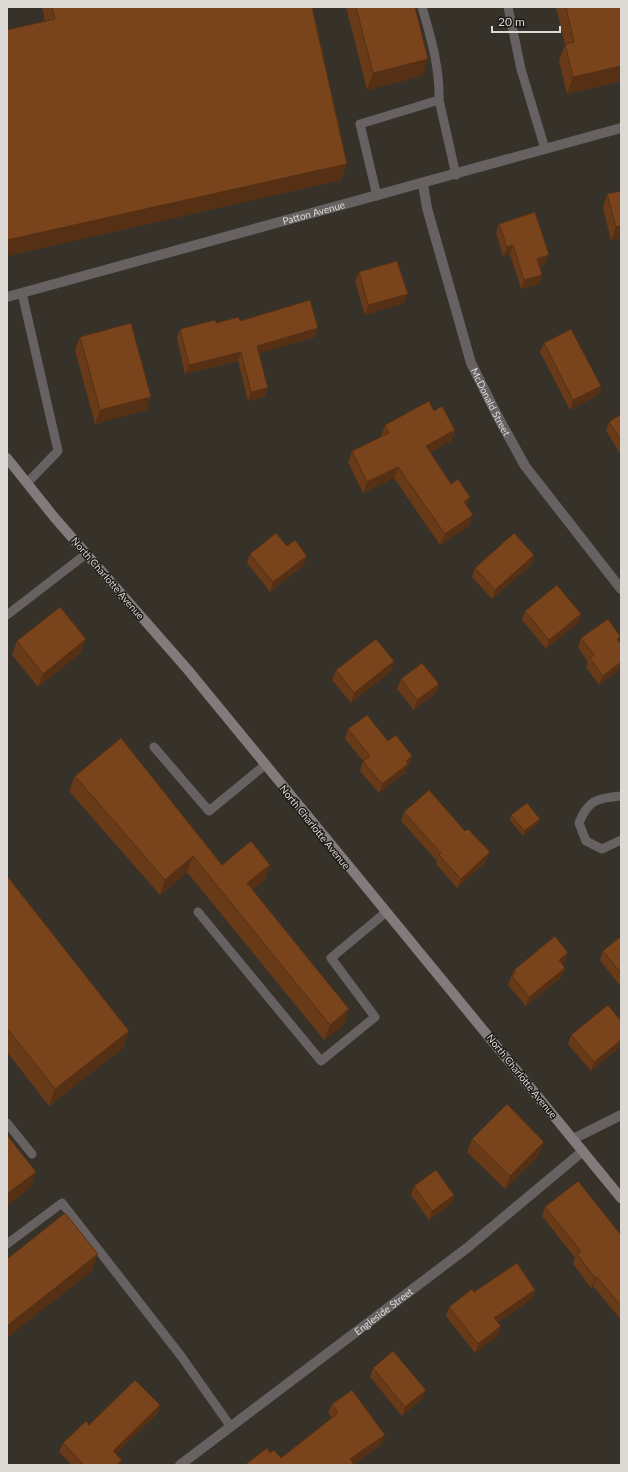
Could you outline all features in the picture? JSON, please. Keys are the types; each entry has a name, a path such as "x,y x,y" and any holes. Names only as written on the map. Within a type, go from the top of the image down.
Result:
{"main road":[{"name":"North Charlotte Avenue","path":"7,458 86,554 188,670 621,1198"}],"street":[{"name":"Patton Avenue","path":"7,297 456,175 621,128"},
{"name":"McDonald Street","path":"423,184 427,208 471,363 525,466 621,589"},
{"path":"573,1139 621,1115"},
{"name":"Engleside Street","path":"180,1465 467,1248 583,1152"}],"lane":[{"path":"422,7 434,50 439,85 439,100 456,175"},
{"path":"508,7 521,69 545,150"},
{"path":"377,196 360,124 439,100"},
{"path":"22,293 58,451 27,483"},
{"path":"7,616 86,554"},
{"path":"154,746 208,811 265,765"},
{"path":"621,796 600,798 584,809 579,824 586,842 602,849 621,840"},
{"path":"198,912 321,1061 375,1017 330,958 386,913"},
{"path":"7,1123 32,1154"},
{"path":"7,1244 62,1203 172,1344 231,1427"}],"building":[{"path":"52,7 312,7 347,164 7,240 7,30 55,19"},
{"path":"356,7 415,7 428,59 373,73"},
{"path":"566,7 621,7 621,66 573,77 565,44 574,42"},
{"path":"621,191 621,226 616,227 607,194"},
{"path":"535,212 549,255 537,259 542,275 524,280 513,245 507,247 499,224"},
{"path":"397,261 408,294 368,305 359,272"},
{"path":"310,300 318,328 257,346 268,388 251,392 241,352 189,365 180,329 215,320 216,323 239,317 240,321"},
{"path":"131,323 151,397 100,410 80,337"},
{"path":"571,329 601,386 573,400 544,343"},
{"path":"429,401 434,411 442,406 455,430 426,446 451,484 458,479 470,497 464,502 473,515 445,534 398,467 367,482 352,451 389,433 385,425"},
{"path":"621,414 621,440 609,422"},
{"path":"276,533 287,546 295,540 307,556 273,582 250,554"},
{"path":"514,533 534,555 495,590 475,568"},
{"path":"557,585 581,614 549,640 525,611"},
{"path":"60,607 86,639 43,674 17,641"},
{"path":"608,619 620,636 617,639 621,644 621,662 603,676 590,658 594,655 581,638"},
{"path":"376,639 394,661 354,693 336,670"},
{"path":"422,663 439,684 417,700 401,679"},
{"path":"367,715 388,741 396,735 412,756 406,761 408,764 382,784 363,761 370,756 348,729"},
{"path":"121,738 222,865 251,841 270,865 247,883 349,1009 330,1025 193,856 165,880 75,776"},
{"path":"429,790 465,831 468,829 490,852 461,879 439,855 441,853 404,812"},
{"path":"527,803 540,819 524,831 511,815"},
{"path":"7,876 129,1031 55,1089 7,1028"},
{"path":"555,936 568,953 559,960 565,968 529,997 512,976 516,972 514,970"},
{"path":"620,937 621,938 621,973 603,951"},
{"path":"608,1005 621,1021 621,1040 594,1062 571,1035"},
{"path":"507,1104 544,1142 510,1176 472,1139"},
{"path":"7,1135 36,1172 7,1194"},
{"path":"436,1170 454,1195 432,1211 414,1186"},
{"path":"578,1181 621,1235 621,1306 597,1277 595,1278 577,1254 581,1251 545,1207"},
{"path":"65,1213 98,1254 7,1326 7,1259"},
{"path":"517,1263 535,1290 494,1318 501,1326 478,1344 449,1307 472,1289 474,1292"},
{"path":"393,1351 426,1390 405,1407 373,1368"},
{"path":"135,1380 160,1405 113,1451 122,1460 116,1465 84,1465 63,1443 86,1421 89,1425"},
{"path":"352,1390 385,1435 350,1459 353,1463 351,1465 246,1464 267,1448 270,1453 274,1450 281,1458 338,1413 332,1404"}]}
